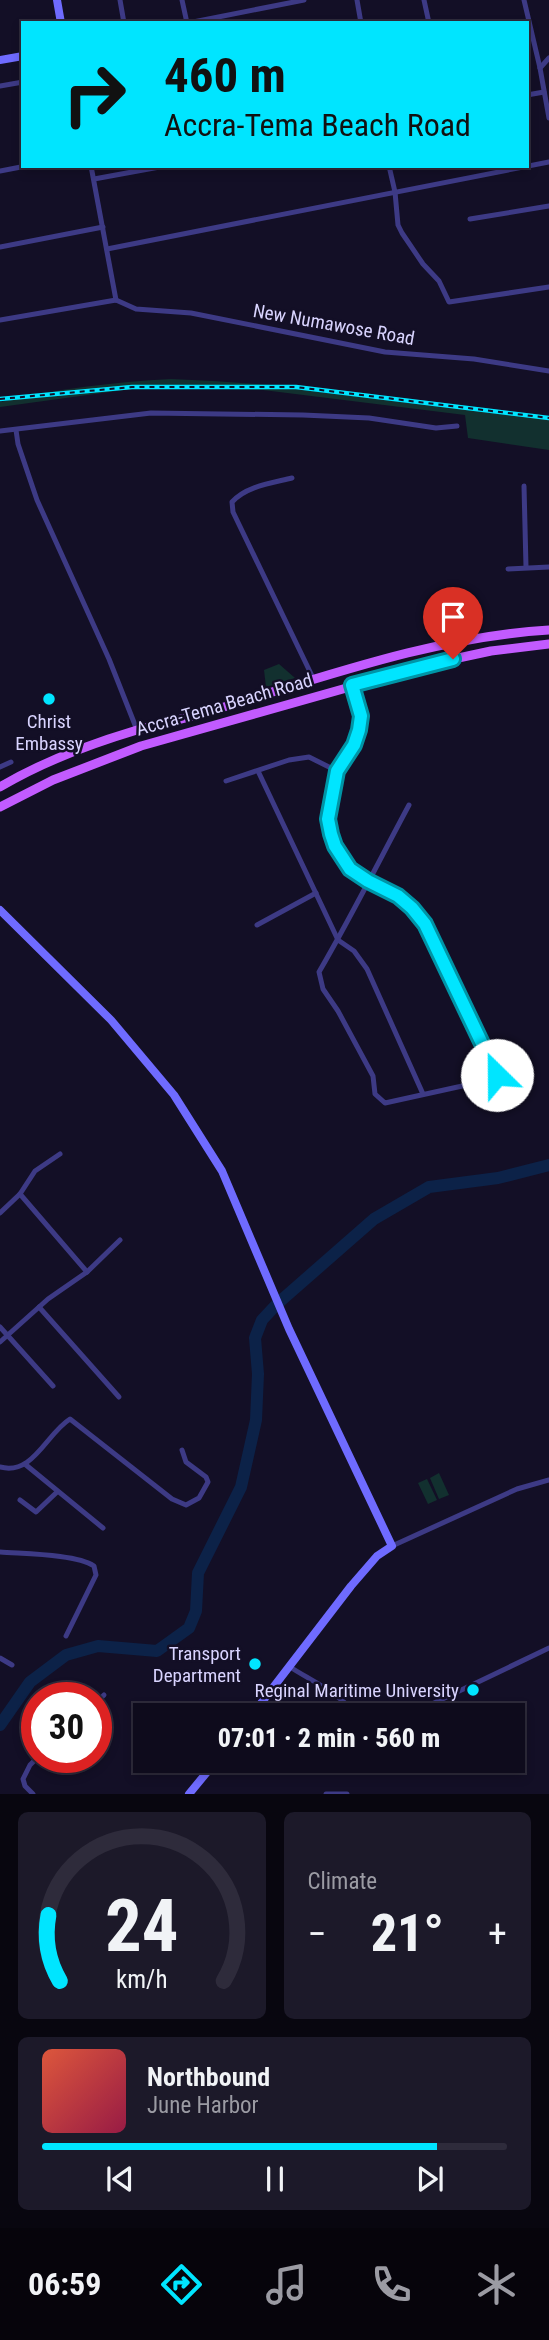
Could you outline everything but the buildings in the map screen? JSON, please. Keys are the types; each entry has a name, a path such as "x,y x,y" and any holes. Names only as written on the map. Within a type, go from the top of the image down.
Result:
{"main road":[{"name":"Accra-Tema Beach Road","path":"0,787 52,761 137,730 200,715 432,647 491,636 549,630"},
{"name":"Accra-Tema Beach Road","path":"0,807 53,780 141,746 435,663 480,653 549,644"},
{"path":"137,730 141,746"}],"street":[{"path":"57,0 61,21"},
{"path":"120,0 124,21"},
{"path":"183,0 188,21"},
{"path":"198,21 304,0"},
{"path":"357,0 361,21"},
{"path":"424,0 429,21"},
{"path":"524,0 527,21"},
{"path":"529,31 540,68 549,118"},
{"path":"0,60 21,56"},
{"path":"540,68 549,58"},
{"path":"0,86 21,82"},
{"path":"529,95 544,92"},
{"path":"529,166 549,162"},
{"path":"0,171 21,167"},
{"path":"0,320 116,300 91,168"},
{"path":"94,179 153,168"},
{"path":"390,168 396,192 398,225 423,264 439,281 449,302 549,287"},
{"path":"107,249 518,168"},
{"path":"470,219 549,206"},
{"path":"0,247 103,227"},
{"name":"New Numawose Road","path":"116,300 136,309 191,313 384,352 474,359 549,371"},
{"path":"0,431 151,413 303,415 369,418 436,428 457,426"},
{"path":"16,430 18,444 37,500 109,659 137,730"},
{"path":"292,478 238,495 232,502 233,512 314,680"},
{"path":"524,486 526,567"},
{"path":"508,569 549,566"},
{"path":"352,685 361,716 354,745 337,771 328,819 331,834 342,859 350,869 368,881 398,896 425,924 497,1072 494,1079 385,1102 375,1094 373,1076 323,989 319,972 338,940 368,881 408,805"},
{"path":"226,781 289,760 309,757 337,771"},
{"path":"0,767 11,762"},
{"path":"258,771 338,940 361,958 423,1094"},
{"path":"257,925 316,893"},
{"path":"0,911 110,1020 174,1095 222,1171 285,1319 392,1546"},
{"path":"0,1213 20,1194 35,1171 60,1154"},
{"path":"20,1194 87,1272"},
{"path":"0,1342 39,1307 87,1272 120,1240"},
{"path":"39,1307 119,1397"},
{"path":"0,1327 53,1386"},
{"path":"0,1467 26,1465 70,1419 172,1499 186,1505 200,1498 208,1482 206,1477 186,1462 182,1450"},
{"path":"26,1465 103,1528"},
{"path":"262,1703 377,1556 392,1546 517,1489 549,1480"},
{"path":"20,1500 36,1512 57,1492"},
{"path":"0,1552 46,1556 94,1566 96,1575 66,1636"},
{"path":"434,1703 549,1648"},
{"path":"0,1658 12,1665"},
{"path":"290,1667 339,1696 345,1703"},
{"path":"26,1773 23,1779 25,1786 33,1794"},
{"path":"189,1794 206,1773"},
{"path":"326,1794 347,1794"}],"green space":[{"path":"171,379 313,389 549,417 549,450 468,438 465,415 263,390 146,387 0,407 0,402 21,397 107,384"},
{"path":"279,664 295,678 266,687 264,670"},
{"path":"439,1473 449,1495 439,1499 430,1478"},
{"path":"427,1479 437,1500 428,1504 418,1483"}],"waterway":[{"path":"0,1725 30,1682 66,1655 98,1646 157,1651 189,1628 196,1611 198,1573 241,1487 256,1420 258,1374 255,1338 262,1320 277,1304 374,1219 429,1187 498,1178 549,1165"}],"railway":[{"path":"0,399 132,387 296,387 549,418"}],"place":[{"name":"Christ Embassy","path":"49,699"},
{"name":"Transport Department","path":"255,1664"},
{"name":"Reginal Maritime University","path":"473,1690"}],"route":[{"path":"453,659 352,685 361,716 359,730 354,745 337,771 328,819 335,846 350,869 398,896 425,924 497,1075"}]}
